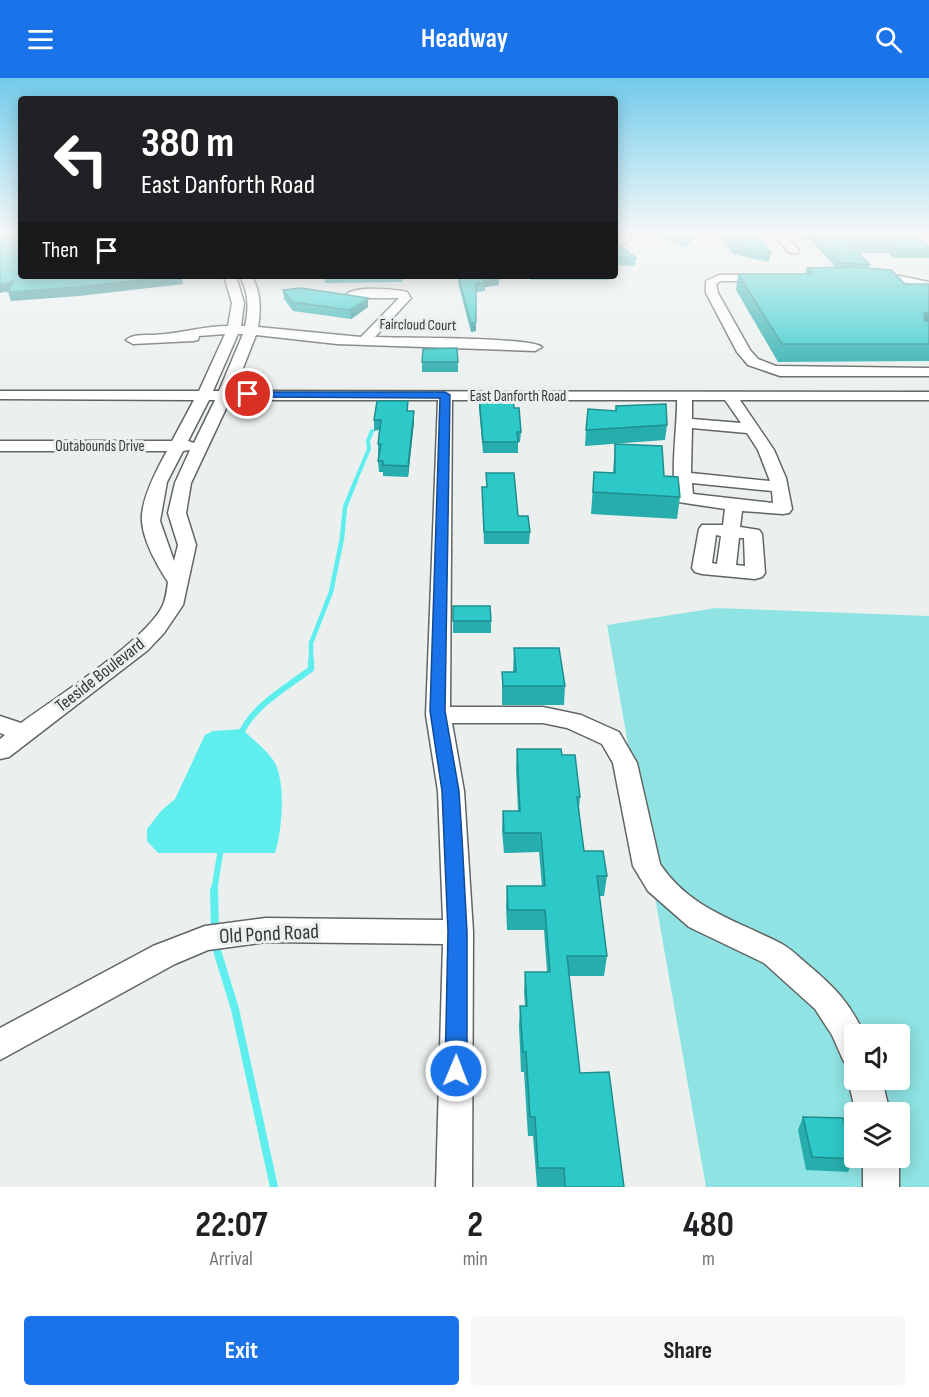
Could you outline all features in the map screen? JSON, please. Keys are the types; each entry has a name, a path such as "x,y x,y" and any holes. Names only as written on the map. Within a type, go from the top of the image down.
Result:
{"street":[{"path":"178,582 164,561 152,521 159,482 232,334 238,303 233,285"},
{"name":"Teeside Boulevard","path":"0,751 140,645 158,628 173,605 187,545 177,513 183,483 225,394 250,334 254,315 250,285"},
{"path":"710,285 712,293 744,352 753,362 780,372 929,372"},
{"path":"353,294 394,293 405,298 365,341"},
{"name":"Faircloud Court","path":"133,340 250,334 535,347"},
{"path":"771,369 772,385 781,396"},
{"name":"East Danforth Road","path":"0,395 929,396"},
{"path":"445,395 438,715 451,791 458,932 454,1187"},
{"path":"684,396 686,423 682,477 685,498 783,509 778,478 766,450 730,396"},
{"path":"686,423 752,429"},
{"name":"Outabounds Drive","path":"0,446 201,446"},
{"path":"682,477 779,487"},
{"path":"726,571 734,505"},
{"path":"708,529 731,532 753,534 755,573 702,568 708,529"},
{"path":"438,715 543,715 573,721 612,738 625,763 647,866 658,883 699,919 774,954 826,999 844,1026"},
{"path":"0,724 23,733"},
{"name":"Old Pond Road","path":"0,1045 164,955 205,938 266,930 458,932"},
{"path":"881,1168 881,1187"}],"shaded area":[{"path":"716,608 929,616 929,1187 706,1187 607,625"},
{"path":"242,729 275,763 281,783 280,833 275,853 158,853 147,841 147,829 161,811 175,799 205,735 213,731"}],"building":[{"path":"12,285 97,285 77,287 8,292"},
{"path":"460,285 476,285 476,322 471,323"},
{"path":"745,285 929,285 929,313 924,313 925,321 929,321 929,344 782,344"},
{"path":"301,288 368,298 350,310 292,302 283,290"},
{"path":"457,348 458,362 422,362 423,349"},
{"path":"479,397 513,397 514,408 519,408 521,432 517,432 518,442 483,442"},
{"path":"377,401 408,401 407,411 414,411 408,466 383,465 383,461 378,461 381,420 374,420"},
{"path":"666,404 667,425 586,430 588,409 616,411 616,406"},
{"path":"615,444 662,446 664,476 678,477 680,497 593,492 594,472 615,473"},
{"path":"486,473 514,473 518,516 528,516 530,532 484,532 482,487 487,487"},
{"path":"453,606 490,606 491,621 453,621"},
{"path":"514,648 559,648 565,686 503,686 502,672 516,672"},
{"path":"517,749 561,749 562,755 575,755 580,797 577,797 584,851 603,851 607,876 597,876 607,956 567,956 580,1073 609,1072 624,1187 565,1187 564,1168 538,1168 535,1117 530,1117 526,1052 523,1052 520,1006 527,1006 525,972 550,972 545,910 508,910 507,886 545,886 541,833 504,833 503,811 520,811"},
{"path":"803,1117 843,1118 844,1159 812,1157"}],"waterway":[{"path":"355,482 369,449 368,441 372,431"},
{"path":"240,736 245,725 261,707 311,669 311,643 331,592 342,538 345,507 356,480"},
{"path":"214,891 221,848"},
{"path":"214,891 215,932"},
{"path":"215,944 235,1009 274,1187"}],"route":[{"path":"248,394 445,395 438,711 451,791 458,932 456,1071"}]}
